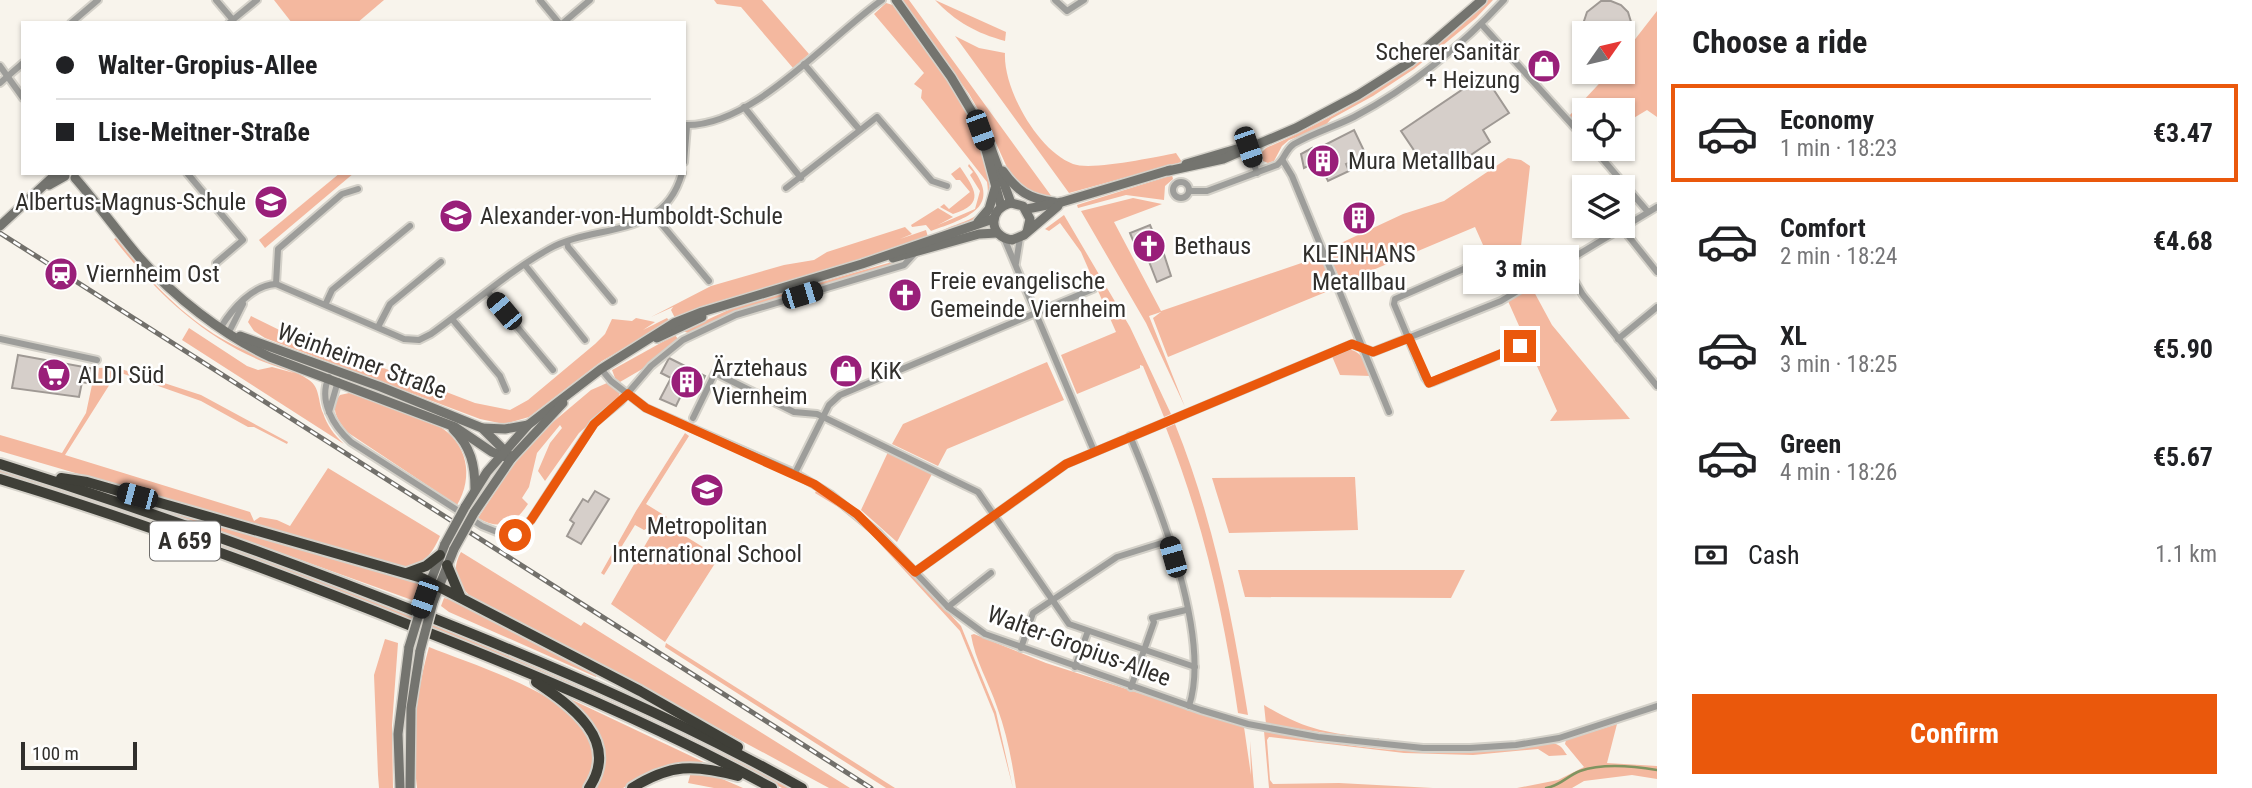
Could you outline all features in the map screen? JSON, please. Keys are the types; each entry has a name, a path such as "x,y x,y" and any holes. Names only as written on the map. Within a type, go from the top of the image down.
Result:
{"highway":[{"name":"A 659","path":"0,464 289,563 494,643 645,709 802,788"},
{"path":"24,471 87,482 407,573 460,596 719,736 771,771"},
{"name":"A 659","path":"0,480 283,576 514,666 658,731 769,787"},
{"path":"407,573 426,566 440,555"},
{"path":"447,565 460,596"},
{"path":"514,666 566,702 589,725 598,754 596,770 589,788"},
{"path":"632,788 652,775 694,767 717,770 769,787"}],"main road":[{"path":"896,0 973,111 993,149 1006,204"},
{"path":"1006,204 1027,209 1062,202 1168,171 1223,151 1248,147 1296,128 1358,95 1410,62 1482,0"},
{"path":"973,111 1006,204"},
{"path":"999,166 1021,193 1038,200 1062,202"},
{"path":"0,226 35,193 70,175"},
{"name":"Weinheimer Straße","path":"70,175 98,203 159,277 225,329 262,353 446,423 511,459"},
{"path":"974,226 989,209 997,182"},
{"path":"862,264 915,253 979,234 1024,235 1062,202"},
{"path":"410,788 411,708 440,555 475,490 528,425 601,369 674,323 974,226 993,219 1006,204"},
{"path":"1024,235 1030,219 1027,209"},
{"path":"993,219 1000,236"},
{"name":"Weinheimer Straße","path":"225,329 482,428 505,429 528,425"},
{"path":"400,788 398,734 409,647 424,598 447,565 474,513 511,459 582,384"},
{"name":"Weinheimer Straße","path":"446,423 461,437 469,450 475,470 475,490"},
{"name":"Weinheimer Straße","path":"482,428 503,453"}],"street":[{"path":"73,21 97,0"},
{"path":"216,0 231,21 257,0"},
{"path":"540,0 559,21"},
{"path":"564,21 590,0"},
{"path":"686,126 717,119 744,107 776,87 882,0"},
{"path":"1055,0 1067,11 1084,0"},
{"path":"1189,191 1207,191 1283,161 1287,150 1294,144 1353,117 1418,77 1482,25 1504,0"},
{"path":"1482,25 1572,125"},
{"path":"804,64 859,129"},
{"path":"0,83 21,65"},
{"path":"0,66 21,95"},
{"path":"744,107 801,178"},
{"path":"786,188 877,117 932,181 947,186"},
{"path":"1248,147 1257,173"},
{"path":"1283,161 1292,176 1389,412"},
{"path":"1604,161 1648,212"},
{"path":"189,175 243,240 216,263"},
{"path":"225,329 246,299 261,287 276,284 326,303 404,339 419,340 552,247 627,228 653,214 675,191 681,175"},
{"path":"276,284 278,249 342,194 358,189"},
{"path":"1635,220 1657,207"},
{"path":"653,214 709,281"},
{"path":"326,303 332,290 410,226"},
{"path":"1017,268 1016,256 1024,235"},
{"path":"1000,236 1017,268 1094,451"},
{"path":"915,572 1066,464 1352,344 1373,352 1499,302 1605,238"},
{"path":"1630,238 1657,272"},
{"path":"567,242 568,247 613,301"},
{"path":"337,372 328,379 325,392 329,412 340,431 351,442 482,526 515,535 531,520 594,424 628,394 664,354 683,340 713,324 904,265 915,253"},
{"path":"1482,261 1395,299 1429,383 1520,346"},
{"path":"378,327 390,304 441,262"},
{"path":"1564,263 1583,295 1657,386"},
{"path":"525,265 585,340"},
{"path":"794,473 829,405 840,395 1093,289"},
{"path":"488,292 553,369"},
{"path":"1618,338 1657,307"},
{"path":"452,318 500,376 506,390"},
{"path":"0,339 97,360"},
{"name":"Walter-Gropius-Allee","path":"601,369 646,408 794,473 857,514 948,607 985,634 1189,706 1256,725 1380,744 1470,748 1516,745 1559,738 1657,706"},
{"path":"329,412 338,383 337,372"},
{"path":"693,418 715,373 794,412 823,416 978,492 1069,624 1195,667"},
{"path":"1130,436 1168,541 1186,610 1196,657 1189,706"},
{"path":"1021,648 1033,613 1117,557 1168,541"},
{"path":"948,607 991,573"},
{"path":"1132,687 1154,622 1152,618 1186,610"},
{"path":"1075,667 1088,631"}],"shaded area":[{"path":"274,0 384,0 359,21 290,21"},
{"path":"714,0 762,0 809,54 793,68 741,7 717,4"},
{"path":"902,0 909,0 1052,197 1027,192 1010,174 990,130 969,94"},
{"path":"935,0 1006,32 1005,41 967,26"},
{"path":"1488,0 1493,0 1476,18 1414,69 1331,119 1324,127 1289,140 1282,146 1274,161 1263,161 1262,152 1266,148 1326,119 1384,84 1438,45"},
{"path":"886,3 893,5 925,48 963,107 978,138 988,168 987,198 987,182 921,98 922,90 914,84 924,73 874,14"},
{"path":"1657,11 1657,117 1647,110 1635,117 1635,98 1586,98 1599,84 1635,84 1635,39"},
{"path":"955,36 979,48 1005,53 1006,68 1016,101 1036,133 1060,157 1073,164 1094,166 1176,153 1182,162 1069,193"},
{"path":"1508,158 1521,160 1530,166 1519,264 1552,325 1630,419 1550,421 1557,411 1475,227 1342,283 1326,250 1403,214 1444,201"},
{"path":"969,164 983,191 982,201 977,209 957,221 931,231 926,225 912,227 911,225 938,208 953,217 938,225 975,209 980,191 970,175 973,172"},
{"path":"960,167 973,189 974,201 970,206 953,214 940,207 944,204 949,209 970,192 951,174"},
{"path":"338,175 352,175 265,248 259,240"},
{"path":"1172,175 1173,179 1165,186 1164,200 1126,195 1078,208 1077,205"},
{"path":"1133,198 1162,204 1114,222 1161,311 1325,255 1338,287 1168,357 1153,318 1161,312 1149,316 1185,407 1146,323 1081,211"},
{"path":"982,210 970,223 936,235 972,218"},
{"path":"1064,215 1130,327 1171,414 1164,417 1143,366 1140,365 1140,368 1077,394 1061,355 1116,332 1081,252 1060,223 1049,231 1045,229"},
{"path":"905,227 912,234 900,239 926,230 928,237 676,320 671,310 673,307 651,317 711,286 784,265 814,260 827,252"},
{"path":"116,238 153,282 196,321 228,342 292,370 313,383 327,422 344,444 182,340 189,328 247,366 258,370 272,367 294,373 241,352 200,326 163,294 114,239"},
{"path":"906,258 902,262 738,310 688,333 683,331 737,306"},
{"path":"251,316 318,349 352,356 475,403 510,410 528,400 595,344 605,334 612,319 632,321 636,318 655,322 643,330 667,318 670,322 602,361 529,417 504,424 480,419 265,338 254,331 248,322"},
{"path":"675,335 678,339 644,368 620,382 615,378 612,370"},
{"path":"1345,349 1359,354 1371,376 1340,375 1331,354"},
{"path":"1047,362 1064,400 947,449 938,466 892,444 903,424"},
{"path":"115,367 201,395 288,442 287,444 254,427 248,427 201,401 124,374 115,376 65,455 250,512 254,521 260,517 290,526 328,468 440,536 437,543 419,564 397,567 0,451 0,435 62,453 86,413 93,380 97,381 99,368"},
{"path":"607,383 620,393 618,398 579,433 545,481 538,471 550,443 562,428 560,425 537,453 529,487 522,498 528,504 518,516 500,525 478,518 518,457 540,433 591,390"},
{"path":"349,393 422,418 437,425 456,441 465,461 466,472 457,505 347,432 338,419 335,405 340,395"},
{"path":"1175,424 1211,531 1248,715 1238,713 1211,568 1191,498 1166,428"},
{"path":"685,433 689,436 646,504 667,517 644,530 635,525 604,575 601,573 636,511"},
{"path":"888,452 932,474 897,542 861,510"},
{"path":"0,470 202,538 402,612 598,695 790,788 782,788 688,740 592,696 398,614 200,541 0,474"},
{"path":"1355,477 1358,530 1229,533 1212,478"},
{"path":"816,491 873,532 961,626 996,712 1013,788 994,714 960,631 871,534 838,507 815,493"},
{"path":"134,500 419,583 420,585 412,600"},
{"path":"664,523 719,557 665,642 611,604 651,535 647,532"},
{"path":"461,552 581,626 584,622 850,788 829,788 601,665 596,677 449,612 441,606 444,598 465,603 468,594 456,574 456,563"},
{"path":"1238,570 1465,570 1451,598 1245,597"},
{"path":"971,635 1046,663 1244,727 1251,775 1250,741 1254,788 1016,788 1004,727 976,653"},
{"path":"385,639 398,643 392,725 393,788 379,788 378,775 374,675"},
{"path":"666,643 895,788 886,788 665,647"},
{"path":"429,647 537,692 575,717 587,731 593,752 591,768 583,788 417,788 416,717"},
{"path":"564,696 712,766 679,764 660,768 623,788 593,788 599,746 597,736 587,717"},
{"path":"1264,705 1317,729 1379,738 1378,741 1266,724"},
{"path":"1617,724 1607,763 1657,766 1657,779 1632,775 1584,781 1572,788 1517,788 1558,780 1584,767 1565,744 1566,740"},
{"path":"1264,731 1403,751 1487,751 1556,744 1567,755 1549,756 1538,749 1473,755 1404,753 1269,737 1270,780 1273,784 1339,783 1433,788 1269,788"},
{"path":"691,772 720,778 743,788 714,788 688,783"}],"building":[{"path":"1601,1 1611,1 1628,12 1631,21 1584,21 1587,12"},
{"path":"1484,75 1509,113 1483,130 1490,142 1453,167 1445,155 1426,168 1401,131"},
{"name":"Mura Metallbau","path":"1354,130 1366,155 1346,164 1349,171 1328,181 1318,161 1304,168 1301,154 1312,148 1313,151"},
{"name":"KLEINHANS Metallbau","path":"1365,204 1374,221 1352,231 1344,215"},
{"name":"Bethaus","path":"1150,225 1155,237 1158,236 1171,276 1157,282 1148,259 1144,260 1139,255 1130,233"},
{"name":"ALDI Süd","path":"18,355 95,369 92,384 82,382 79,397 12,388"},
{"name":"Ärztehaus Viernheim","path":"669,358 705,376 698,391 686,385 676,406 660,399 671,378 661,373"},
{"path":"595,491 609,499 581,544 567,536 574,523 570,520 583,499 588,502"}],"waterway":[{"path":"1546,788 1580,771 1598,767 1628,766 1657,770"}],"railway":[{"path":"0,233 871,788"}],"place":[{"name":"Scherer Sanitär + Heizung","path":"1544,66"},
{"name":"Mura Metallbau","path":"1323,161"},
{"name":"Albertus-Magnus-Schule","path":"271,202"},
{"name":"Alexander-von-Humboldt-Schule","path":"456,216"},
{"name":"KLEINHANS Metallbau","path":"1359,218"},
{"name":"Bethaus","path":"1149,246"},
{"name":"Viernheim Ost","path":"61,274"},
{"name":"Freie evangelische Gemeinde Viernheim","path":"905,295"},
{"name":"KiK","path":"846,371"},
{"name":"ALDI Süd","path":"54,375"},
{"name":"Ärztehaus Viernheim","path":"687,382"},
{"name":"Metropolitan International School","path":"707,490"}],"route":[{"path":"515,535 531,520 584,435 604,413 628,394 646,408 814,484 857,514 895,549 915,572 1066,464 1352,344 1373,352 1409,338 1429,383 1520,346"}]}
